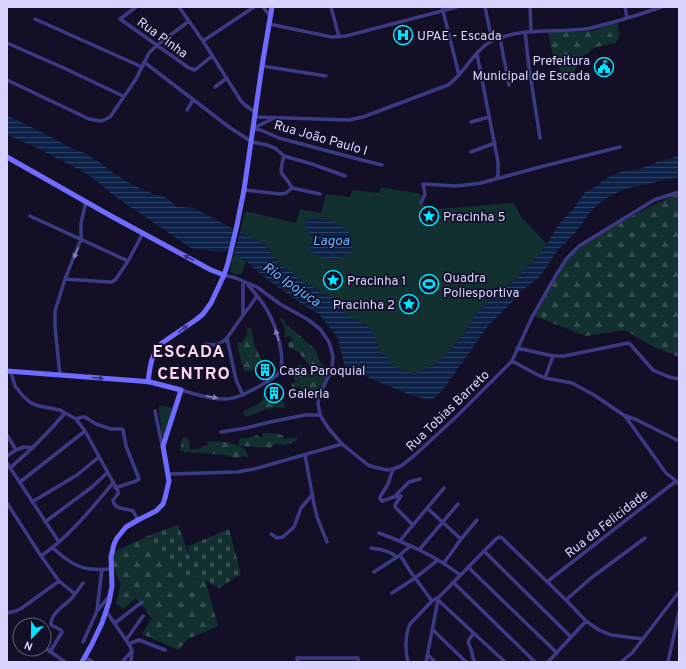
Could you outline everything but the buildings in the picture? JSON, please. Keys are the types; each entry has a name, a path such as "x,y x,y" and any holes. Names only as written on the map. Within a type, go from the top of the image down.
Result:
{"street":[{"name":"Rua Pinha","path":"136,7 120,19 189,68 195,70 212,56"},
{"path":"203,41 254,7"},
{"path":"263,7 270,16"},
{"path":"148,382 152,360 158,348 162,343 197,320 203,314 211,303 224,275 238,225 272,7"},
{"path":"331,7 339,37"},
{"path":"269,24 326,36 339,37 443,9 457,7"},
{"path":"485,7 492,41"},
{"path":"530,7 532,31"},
{"path":"625,7 627,18"},
{"path":"181,8 188,21 203,41 241,100 256,115 273,118 354,119 441,89 453,81 477,54 492,41 500,38 532,31 585,29 661,7"},
{"path":"443,9 459,75"},
{"path":"35,19 142,67"},
{"path":"7,80 89,119 101,121 106,120 110,117 131,86 149,53 188,21"},
{"path":"524,32 540,138"},
{"path":"500,38 509,85"},
{"path":"7,43 123,96"},
{"path":"477,54 498,162 498,175 496,179"},
{"path":"144,62 229,127 252,142 268,145 275,148 284,156 312,164 344,176"},
{"path":"262,66 326,76"},
{"path":"215,87 227,78"},
{"path":"187,110 193,100"},
{"path":"471,122 489,117"},
{"path":"254,128 273,118"},
{"name":"Rua João Paulo I","path":"254,128 279,138 382,165"},
{"path":"471,152 494,143"},
{"path":"421,203 425,194 423,184 447,186 466,185 496,179 514,173 620,147"},
{"path":"284,156 281,173 282,176 289,181 292,188"},
{"path":"7,157 143,234 211,270 245,282 262,291 280,304 307,319 320,329 329,342 333,356 330,374 320,393 318,403 320,415 329,429 342,444 368,465 381,469 393,469 380,500 382,501 401,496 395,505 395,508 413,525"},
{"path":"244,190 280,194 286,193 292,188"},
{"path":"292,188 320,194"},
{"path":"679,192 646,204 579,246 572,252 562,265 532,317 512,361 545,378 572,384 594,395 625,416 637,420 679,441"},
{"path":"60,375 54,319 57,303 81,239 81,223 86,202"},
{"path":"30,216 128,261"},
{"path":"65,280 112,282 128,261 143,234"},
{"path":"138,520 133,511 115,505 113,501 118,493 76,418 65,412 31,403 15,386 9,372 148,382 211,398 224,399 238,397 265,383 279,373 282,362 278,338 269,312 245,282"},
{"path":"243,314 245,282"},
{"path":"205,344 216,344 227,338 257,296"},
{"path":"227,338 236,380 243,395"},
{"path":"517,348 559,357 628,343 653,370 669,377 677,378"},
{"path":"545,378 553,356"},
{"name":"Rua Tobias Barreto","path":"393,469 408,461 431,441 512,361"},
{"path":"163,446 182,390"},
{"path":"93,662 83,660 92,644 106,611 111,594 110,564 112,551 117,538 126,527 156,511 163,504 169,481 155,411"},
{"path":"10,468 33,448 65,412"},
{"path":"222,432 305,415 320,415"},
{"path":"625,416 666,473 679,484"},
{"path":"76,418 87,418 105,428 123,430 126,446 138,477 137,481 115,488"},
{"path":"20,482 84,431"},
{"path":"7,435 16,450"},
{"path":"168,474 228,473 245,471 342,444"},
{"path":"7,456 24,447 33,448"},
{"path":"305,455 316,513 327,542"},
{"path":"32,502 77,475 99,457"},
{"path":"7,464 59,542"},
{"path":"45,522 92,487 107,473"},
{"path":"394,497 410,482 420,479"},
{"name":"Rua da Felicidade","path":"548,581 676,481"},
{"path":"42,556 59,542 113,483"},
{"path":"400,541 444,488"},
{"path":"271,534 277,538 285,536 294,527 301,508 312,495"},
{"path":"7,503 59,581 75,594"},
{"path":"419,550 458,504"},
{"path":"427,508 461,539"},
{"path":"444,563 477,520"},
{"path":"379,533 419,550 444,563 460,575"},
{"path":"426,662 439,599 453,582 497,538 502,538 548,581 586,621 612,635 642,639"},
{"path":"566,600 591,578 645,538"},
{"path":"374,572 399,556 410,546"},
{"path":"53,548 73,564 91,569 111,569"},
{"path":"370,548 399,556 432,601"},
{"path":"484,551 571,637"},
{"path":"392,593 415,578 438,560"},
{"path":"468,567 557,653"},
{"path":"97,611 102,569"},
{"path":"8,613 22,608 59,581"},
{"path":"453,582 535,662"},
{"path":"52,619 55,614 83,584"},
{"path":"622,662 632,653 679,592"},
{"path":"83,642 97,611 111,594"},
{"path":"408,662 406,639 410,624 432,601 439,599"},
{"path":"439,599 505,662"},
{"path":"114,623 142,602"},
{"path":"106,611 132,651 132,662"},
{"path":"668,662 679,612"},
{"path":"126,640 143,616"},
{"path":"548,662 586,621"},
{"path":"52,626 62,632 52,649"},
{"path":"432,630 466,662"},
{"path":"474,633 468,642 475,662"},
{"path":"128,644 139,640 165,650"},
{"path":"122,662 132,651"},
{"path":"52,653 65,662"},
{"path":"428,655 435,662"},
{"path":"298,660 358,660"}],"green space":[{"path":"617,22 620,34 616,43 596,47 583,56 569,82 554,58 548,31 593,31"},
{"path":"381,187 421,194 420,204 438,209 514,203 521,217 547,244 527,268 502,292 490,300 476,315 463,335 440,361 415,373 404,371 391,365 387,355 384,356 381,354 373,333 360,321 345,314 333,298 305,283 277,262 263,243 240,232 245,211 296,223 300,209 321,213 326,194 350,197 352,190 379,193"},
{"path":"675,195 679,195 679,357 650,345 625,330 586,336 534,316 564,263 581,244 645,209"},
{"path":"234,254 246,261 241,275 238,273 237,275 234,274 230,271"},
{"path":"279,317 284,320 285,324 314,348 319,361 325,367 323,373 328,375 317,394 310,394 306,398 300,387 294,389 291,384 296,381 289,371 301,364 308,374 313,372 299,352 289,348 288,343 292,341 291,336 285,337 284,326"},
{"path":"247,328 251,328 254,343 263,362 251,371 244,371 237,345 238,342 242,343 247,334"},
{"path":"263,399 268,399 273,404 284,402 285,408 278,407 263,410 246,417 243,412 257,405"},
{"path":"159,405 173,408 164,436 162,435"},
{"path":"262,433 279,434 284,436 284,439 298,437 296,441 285,445 275,444 271,448 239,446 245,449 249,458 242,456 234,458 226,455 185,453 180,449 183,437 188,438 190,450 208,445 207,441 228,442 238,446 240,438 250,438 257,435 263,437"},
{"path":"178,525 193,565 188,546 229,529 241,574 219,588 197,576 183,578 158,549 150,535"},
{"path":"150,535 158,549 204,575 218,626 188,639 178,650 142,634 152,618 136,598 123,609 116,603 121,584 110,563 114,552"}],"water":[{"path":"7,115 71,148 85,153 133,185 165,197 178,207 194,208 234,229 228,251 217,252 191,248 113,195 84,172 33,146 7,135"},
{"name":"Rio Ipojuca","path":"679,156 679,177 624,189 605,199 592,210 575,233 558,250 539,278 521,291 518,296 488,326 445,387 432,400 413,396 363,375 344,365 338,338 319,314 303,305 269,281 246,261 234,254 240,232 263,243 277,262 305,283 333,298 345,314 367,326 373,333 381,354 389,357 389,362 391,365 404,371 415,373 440,361 463,335 476,315 490,300 502,292 527,268 547,244 557,227 574,208 585,192 617,173 640,169 657,162"},
{"name":"Lagoa","path":"310,218 333,221 345,228 352,240 353,249 346,256 336,259 322,258 310,251 310,244 313,236 306,229 305,225"}],"place":[{"name":"UPAE - Escada","path":"403,35"},
{"name":"Prefeitura Municipal de Escada","path":"604,67"},
{"name":"Pracinha 5","path":"429,216"},
{"name":"Pracinha 1","path":"333,280"},
{"name":"Quadra Poliesportiva","path":"429,284"},
{"name":"Pracinha 2","path":"409,304"},
{"name":"Casa Paroquial","path":"265,370"},
{"name":"Galeria","path":"274,393"}],"district":[{"name":"ESCADA","path":"189,351"},
{"name":"CENTRO","path":"194,373"}]}
